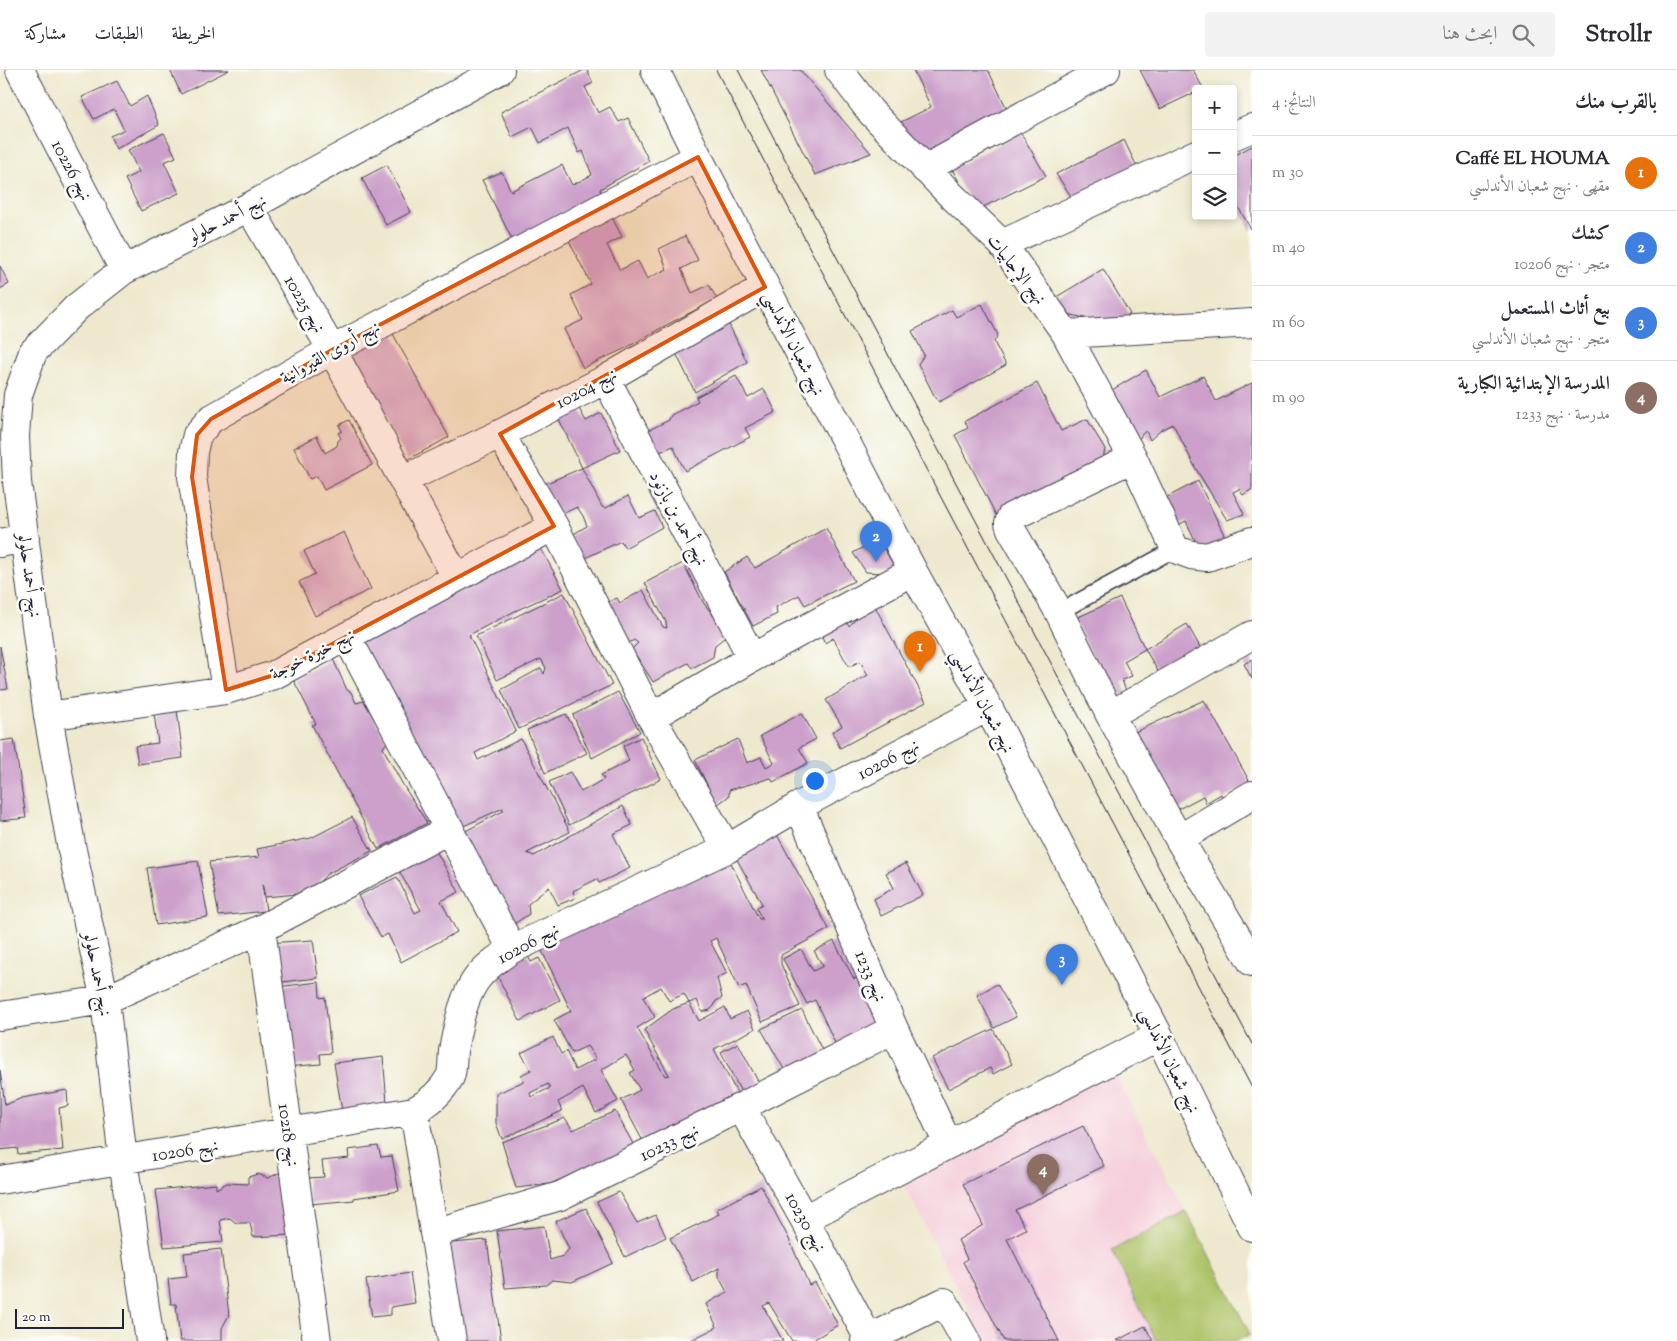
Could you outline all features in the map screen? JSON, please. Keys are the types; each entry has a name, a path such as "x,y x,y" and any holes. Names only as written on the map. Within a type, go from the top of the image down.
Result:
{"street":[{"name":"نهج 10226","path":"20,70 124,270"},
{"name":"نهج أحمد حلولو","path":"150,1341 123,1160 105,1000 72,850 48,716 12,541 17,482 15,436 18,395 33,352 77,307 124,270 249,207 500,70"},
{"name":"نهج شعبان الأندلسي","path":"655,70 698,157 913,571 988,707 1159,1036 1252,1227"},
{"name":"نهج الإجابيات","path":"839,70 871,112 925,169 1002,244 1066,334 1133,458 1176,549"},
{"path":"925,169 1106,70"},
{"path":"1237,134 1252,128"},
{"path":"1002,244 1192,156"},
{"name":"نهج أروى القيروانية","path":"226,690 192,477 193,452 197,435 211,419 332,350 698,157"},
{"name":"نهج 10225","path":"249,207 332,350 456,576"},
{"name":"نهج 10204","path":"403,480 500,434 606,379 765,287"},
{"path":"1066,334 1252,324"},
{"name":"نهج أحمد بن بازنود","path":"606,379 752,658"},
{"path":"500,434 554,526 651,717 726,849"},
{"path":"1133,458 1011,516 1009,522 1059,612 1110,715 1179,839 1252,962"},
{"name":"نهج خيرة خوجة","path":"48,716 226,690 274,675 456,576 554,526"},
{"path":"1176,549 1191,555 1207,557 1252,541"},
{"path":"651,717 752,658 913,571"},
{"path":"1110,715 1252,635"},
{"path":"347,636 512,948"},
{"name":"نهج 10206","path":"0,1180 414,1111 429,1103 451,1076 453,1053 461,1014 471,988 486,966 512,948 726,849 799,806 988,707"},
{"path":"1179,839 1252,795"},
{"name":"نهج 1233","path":"799,806 894,1029 948,1144"},
{"path":"0,1016 105,1000 261,929 450,829"},
{"name":"نهج 10218","path":"261,929 317,1341"},
{"name":"نهج 10233","path":"434,1233 560,1196 894,1029"},
{"path":"804,1218 1159,1036"},
{"name":"نهج 10230","path":"740,1107 804,1218 867,1340"},
{"path":"414,1111 452,1341"},
{"path":"867,1340 944,1302 966,1341"}],"lane":[{"path":"1059,612 1176,549"}],"highlighted area":[{"path":"698,157 765,287 500,434 554,526 274,675 226,690 192,477 197,435 211,419 332,350"}],"shaded area":[{"path":"1112,1069 1250,1334 1237,1341 985,1341 900,1178"}],"green space":[{"path":"1186,1211 1250,1334 1237,1341 1156,1341 1112,1250"}],"building":[{"path":"170,70 229,70 181,94"},
{"path":"587,70 593,83 585,87 598,113 610,107 619,122 628,118 649,161 600,189 601,193 555,216 555,220 513,241 482,180 502,172 511,191 562,165 572,185 592,175 583,151 579,153 568,128 540,143 532,127 512,137 501,112"},
{"path":"761,70 800,70 871,153 815,175"},
{"path":"913,70 988,70 1011,117 929,160 920,143 911,143 895,125 931,107"},
{"path":"1140,70 1193,70 1201,85 1192,85 1192,94 1160,109"},
{"path":"117,81 130,106 147,96 159,125 116,149 110,136 124,130 114,109 94,119 82,97"},
{"path":"164,133 176,157 164,162 179,193 141,211 125,179 139,172 128,150"},
{"path":"1021,133 1046,176 975,211 952,169"},
{"path":"1124,140 1141,175 1077,205 1056,174"},
{"path":"1252,146 1252,231 1237,205 1237,154"},
{"path":"387,165 411,212 386,225 362,178"},
{"path":"611,215 622,237 607,245 620,270 638,261 647,279 667,269 659,249 685,236 698,260 681,269 692,293 709,285 717,299 626,348 583,368 564,329 583,320 571,295 591,284 567,237"},
{"path":"0,266 9,284 0,289"},
{"path":"1103,269 1130,314 1112,325 1068,314 1053,299"},
{"path":"982,304 998,335 994,342 1006,365 939,402 918,364 924,355 912,331 952,310 956,317"},
{"path":"724,314 747,362 695,392 672,345"},
{"path":"392,332 449,437 407,460 349,352"},
{"path":"1146,370 1160,397 1203,376 1216,401 1252,383 1252,489 1243,495 1239,489 1233,492 1244,514 1227,520 1196,469 1173,424 1161,430 1150,440 1146,431 1138,441 1105,394"},
{"path":"736,376 748,398 764,389 776,412 745,428 750,437 685,471 673,446 658,453 647,431 669,420 671,415 698,401 696,397"},
{"path":"1037,383 1061,431 1087,419 1105,449 1102,464 997,517 955,435 968,428 965,421"},
{"path":"578,407 586,421 601,413 620,450 582,468 558,417"},
{"path":"349,420 372,465 324,490 317,476 310,479 294,448 317,436 325,453 337,446 341,438 338,433 342,431 339,425"},
{"path":"582,468 602,507 606,508 628,496 639,518 655,511 662,527 625,548 621,541 583,559 570,536 587,526 583,516 577,507 560,515 542,485"},
{"path":"1198,481 1229,545 1200,551 1186,521 1170,529 1158,502"},
{"path":"826,528 854,581 805,605 799,595 776,607 777,614 753,626 724,572 747,557 755,568"},
{"path":"344,532 371,589 315,616 299,582 315,574 304,551"},
{"path":"878,539 899,574 866,572 853,553"},
{"path":"539,545 563,589 469,635 516,731 475,753 478,760 521,739 570,832 527,853 534,856 623,806 632,825 613,834 630,868 599,883 597,879 573,891 575,898 558,905 549,887 528,904 529,914 511,926 458,835 503,811 503,808 457,829 356,637"},
{"path":"683,563 703,602 728,635 715,645 713,657 692,668 688,663 653,682 632,649 638,643 634,640 622,647 602,605 617,598 620,603 643,590 663,627 667,628 666,622 645,583"},
{"path":"564,593 612,685 519,729 501,690 541,668 544,674 546,668 541,659 497,680 476,636"},
{"path":"1120,598 1145,649 1124,661 1132,676 1122,680 1127,694 1115,699 1074,619"},
{"path":"871,599 926,702 840,748 832,732 842,726 826,700 868,675 860,661 849,667 833,638 825,643 817,627 841,614 849,626 863,612"},
{"path":"1187,624 1205,656 1163,680 1145,649"},
{"path":"0,646 8,689 0,690"},
{"path":"333,659 347,690 351,692 356,703 364,701 387,742 383,748 427,823 378,849 312,725 316,724 293,679"},
{"path":"1252,659 1252,679 1244,664"},
{"path":"618,692 640,732 592,758 573,715"},
{"path":"1204,700 1251,784 1223,799 1221,794 1206,803 1203,796 1169,814 1131,734"},
{"path":"177,710 183,758 138,764 135,746 158,743 154,713"},
{"path":"802,713 816,739 799,748 808,763 773,782 771,778 729,790 729,796 717,805 695,760 738,739 747,763 761,757 766,767 774,763 760,736"},
{"path":"566,714 587,753 545,773 527,730"},
{"path":"641,737 661,779 569,825 549,782 570,772 581,792 604,779 601,775 629,761 623,746"},
{"path":"14,739 26,818 0,821 0,741"},
{"path":"352,817 372,851 327,874 309,893 265,897 262,883 266,911 219,916 209,862 259,857 257,849 311,838"},
{"path":"776,833 829,929 781,955 781,964 800,1006 762,1022 746,985 739,988 716,938 710,941 727,973 717,978 722,998 716,1001 710,1010 702,1012 697,1000 689,1003 699,1021 725,1007 730,1019 747,1011 755,1029 714,1049 740,1099 646,1147 621,1100 640,1090 630,1073 635,1070 626,1055 601,1070 618,1101 596,1113 583,1088 558,1102 562,1111 502,1139 496,1123 496,1094 524,1081 521,1075 531,1070 521,1053 553,1037 561,1054 566,1051 575,1070 596,1059 587,1046 572,1053 554,1020 571,1011 540,947 727,855 759,919 762,919 756,908 762,904 735,856","holes":["661,987 669,1001 684,994 689,1003 673,1009 644,1030 669,1075 665,1076 637,1028 655,1017 643,997","548,1084 550,1088 531,1097 530,1093"]},
{"path":"436,851 459,892 441,901 457,932 401,962 388,934 381,937 358,896 397,877 415,913 421,910 398,869"},
{"path":"198,861 208,917 156,925 147,868"},
{"path":"906,863 923,895 881,916 874,899 894,888 886,873"},
{"path":"313,940 318,978 273,983 267,943"},
{"path":"834,941 854,979 859,976 884,1022 837,1047 815,1000 807,1004 783,959 801,949 813,971 823,966 814,951"},
{"path":"527,954 531,962 539,958 560,1000 520,1021 495,971"},
{"path":"319,982 320,998 325,997 331,1053 320,1054 321,1064 286,1067 277,987"},
{"path":"997,984 1016,1017 994,1028 977,995"},
{"path":"802,1010 826,1058 789,1078 761,1029"},
{"path":"993,1029 1012,1064 993,1074 990,1068 948,1089 932,1058"},
{"path":"738,1043 761,1087 743,1096 721,1052"},
{"path":"383,1057 387,1102 342,1111 334,1063"},
{"path":"0,1070 5,1105 22,1098 67,1090 68,1106 59,1108 63,1150 18,1154 17,1148 0,1150"},
{"path":"615,1111 638,1153 588,1168 550,1184 516,1188 502,1142 565,1118 573,1130"},
{"path":"1083,1126 1104,1166 1015,1210 1026,1229 1007,1239 1059,1341 1004,1341 963,1262 967,1259 958,1240 983,1225 963,1184"},
{"path":"378,1146 381,1157 392,1156 399,1191 354,1198 354,1200 310,1204 307,1178 324,1177 322,1161 349,1158 348,1150"},
{"path":"283,1171 291,1235 253,1237 250,1223 236,1223 230,1218 220,1220 223,1242 164,1247 156,1190 216,1184 216,1189 227,1183 248,1184 248,1177 258,1174 268,1178"},
{"path":"761,1186 788,1237 809,1285 815,1282 838,1325 811,1341 792,1341 769,1303 763,1306 783,1341 689,1341 717,1327 706,1304 727,1292 719,1277 719,1268 693,1282 670,1238 719,1214 717,1209"},
{"path":"619,1192 637,1223 656,1215 666,1237 625,1257 597,1202"},
{"path":"586,1208 613,1263 572,1282 552,1280 546,1285 505,1288 497,1231 544,1226 550,1260 563,1256 569,1249 556,1221"},
{"path":"487,1240 501,1341 456,1341 440,1244"},
{"path":"221,1249 229,1315 222,1328 222,1341 180,1341 176,1304 171,1304 168,1279 187,1277 184,1253"},
{"path":"410,1273 415,1303 391,1307 391,1315 372,1317 366,1280"},
{"path":"1145,1326 1153,1341 1116,1341"}],"tram line":[{"path":"716,70 1252,1088"},
{"path":"738,70 1252,1044"}],"place":[{"name":"كشك","path":"876,562"},
{"name":"Caffé EL HOUMA","path":"920,672"},
{"name":"بيع أثاث المستعمل","path":"1062,985"},
{"name":"المدرسة الإبتدائية الكبارية","path":"1043,1195"}]}
